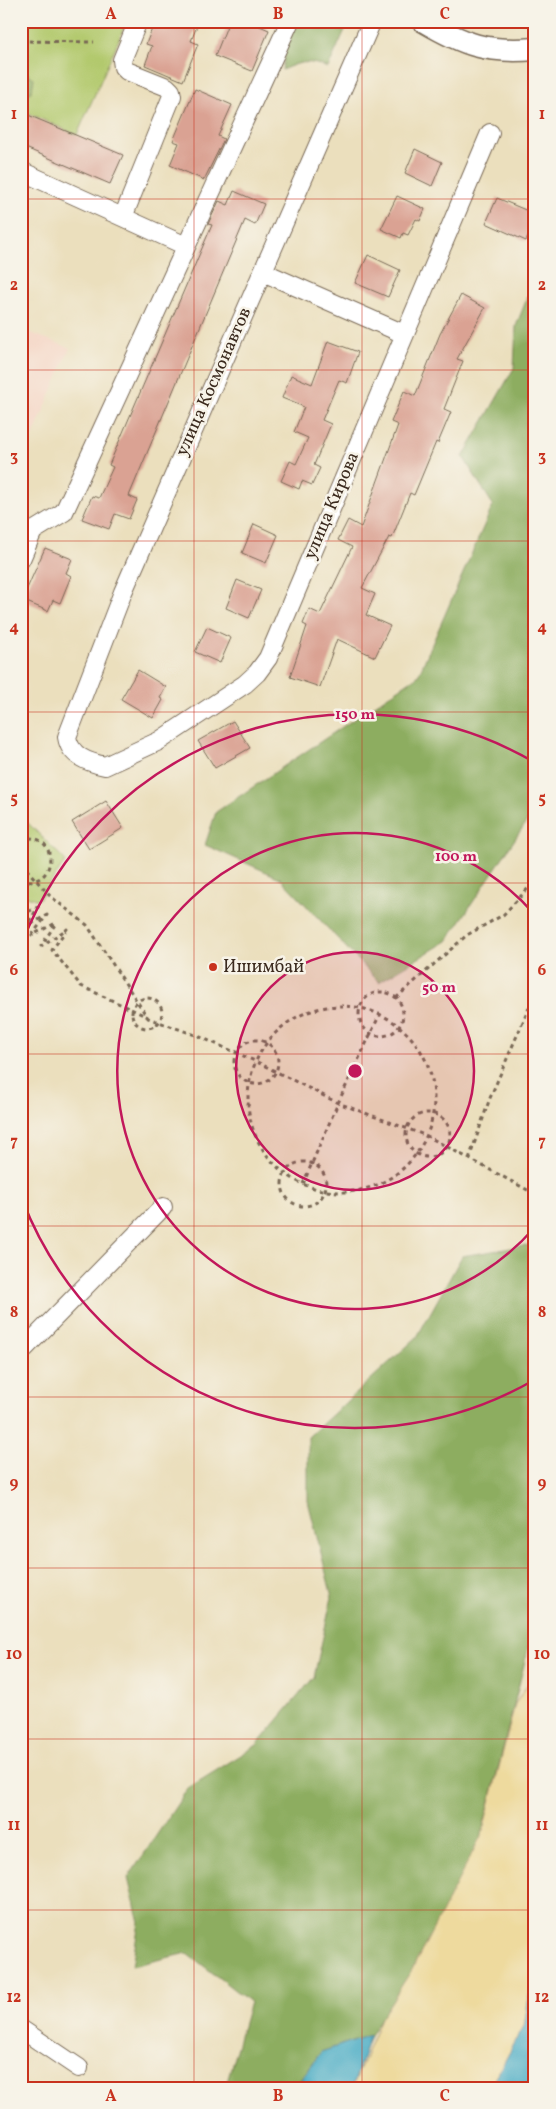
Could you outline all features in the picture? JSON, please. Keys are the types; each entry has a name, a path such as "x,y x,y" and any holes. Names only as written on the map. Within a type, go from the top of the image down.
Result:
{"main road":[{"path":"424,22 440,21"},
{"path":"424,22 449,36 482,49 516,51 535,49"}],"street":[{"path":"123,217 172,96 171,91 167,87 127,71 123,67 122,60 138,21"},
{"path":"21,559 33,531 64,512 290,21"},
{"name":"улица Космонавтов","path":"69,746 67,737 123,592 372,21"},
{"name":"улица Кирова","path":"69,746 75,754 96,764 105,766 114,763 159,741 245,684 257,673 268,658 490,133"},
{"path":"21,172 186,246"},
{"path":"263,272 404,334"},
{"path":"21,1352 163,1206"},
{"path":"21,2029 79,2068"}],"path":[{"path":"21,32 26,21"},
{"path":"21,41 94,42"},
{"path":"21,839 37,839 49,851 51,859 45,874 36,880 21,880"},
{"path":"21,863 50,896 87,925 148,1018"},
{"path":"396,998 467,935 503,915 535,881"},
{"path":"21,903 27,900 21,909"},
{"path":"21,915 38,907 26,927 47,915 32,935 56,923 41,946 67,929 52,950 81,986 148,1018 236,1053 338,1103 427,1136 535,1194"},
{"path":"376,993 385,993 396,998 401,1005 403,1014 399,1026 386,1035 378,1036 371,1033 362,1023 361,1008 365,999 376,993"},
{"path":"469,1159 490,1098 535,994"},
{"path":"149,998 158,1002 162,1012 160,1022 152,1028 142,1028 134,1022 132,1010 138,1001 149,998"},
{"path":"332,1006 361,1008 380,1014 399,1026 417,1045 428,1066 434,1089 433,1114 427,1136 416,1154 396,1174 375,1186 351,1192 324,1191 303,1184 284,1173 265,1154 254,1133 248,1109 249,1083 255,1062 266,1043 286,1023 308,1011 332,1006"},
{"path":"303,1184 338,1103 380,1014"},
{"path":"251,1041 266,1043 277,1057 275,1072 264,1082 249,1083 241,1078 236,1071 234,1063 236,1053 243,1045 251,1041"},
{"path":"433,1114 443,1120 448,1126 449,1139 446,1147 440,1153 433,1156 424,1156 416,1154 408,1144 407,1129 412,1120 419,1115 433,1114"},
{"path":"299,1163 312,1164 323,1175 324,1191 319,1199 312,1204 304,1206 296,1204 289,1200 282,1189 284,1173 291,1166 299,1163"}],"shaded area":[{"path":"21,329 70,348 21,465"}],"green space":[{"path":"21,21 127,21 77,135 21,110"},
{"path":"290,21 349,21 328,68 305,63 282,70"},
{"path":"21,70 34,78 32,91 23,98 21,98"},
{"path":"535,278 535,809 447,941 379,982 280,878 205,845 216,812 418,676 493,505 463,457 514,368 516,326"},
{"path":"21,816 66,861 38,900 21,894"},
{"path":"535,1244 535,1305 528,1367 535,1375 535,1621 480,1840 413,1968 370,2035 321,2052 294,2088 225,2088 250,2002 187,1953 132,1966 139,1922 128,1878 188,1788 257,1745 314,1677 332,1597 308,1501 308,1437 417,1337 462,1256"}],"sand":[{"path":"535,1673 535,1963 524,2026 490,2088 352,2088 381,2018 413,1968 482,1834 515,1704"}],"water":[{"path":"535,1963 535,2088 490,2088 524,2026"},
{"path":"370,2035 352,2088 295,2088 321,2052"}],"building":[{"path":"155,21 199,21 191,41 198,44 183,81 145,65 152,46 146,44"},
{"path":"229,21 248,21 269,30 252,71 215,56"},
{"path":"195,89 232,105 218,136 224,139 204,180 170,165 179,143 173,141"},
{"path":"21,112 123,155 110,184 21,146"},
{"path":"415,149 442,162 432,186 405,173"},
{"path":"234,191 264,204 255,225 245,220 129,496 137,500 129,519 115,514 109,529 82,519 92,496 99,498 113,467 109,465 212,225 208,224 219,201 228,205"},
{"path":"397,196 425,209 420,221 416,219 408,235 403,233 401,238 381,229"},
{"path":"497,198 535,214 535,221 526,241 486,223"},
{"path":"368,255 400,270 388,297 355,283"},
{"path":"461,295 485,308 457,359 463,361 444,409 451,412 414,495 410,493 392,538 389,537 362,588 375,594 366,615 390,626 375,657 337,639 320,687 290,677 307,626 303,624 309,609 320,614 352,547 338,540 348,520 361,527 398,425 391,422 404,391 415,396 440,334"},
{"path":"328,341 358,352 347,383 339,380 322,420 331,424 314,465 320,468 312,485 302,481 299,489 281,481 290,461 296,464 308,438 294,432 304,407 282,398 291,375 312,384"},
{"path":"254,524 278,535 266,563 242,553"},
{"path":"45,548 72,559 66,573 71,576 60,603 53,600 48,611 22,600"},
{"path":"237,580 261,590 249,618 226,608"},
{"path":"207,627 231,638 220,663 195,652"},
{"path":"138,670 166,687 160,698 163,700 153,718 121,699"},
{"path":"233,721 250,748 215,768 198,741"},
{"path":"106,801 123,828 89,849 72,822"}],"place":[{"name":"Ишимбай","path":"213,967"}]}
